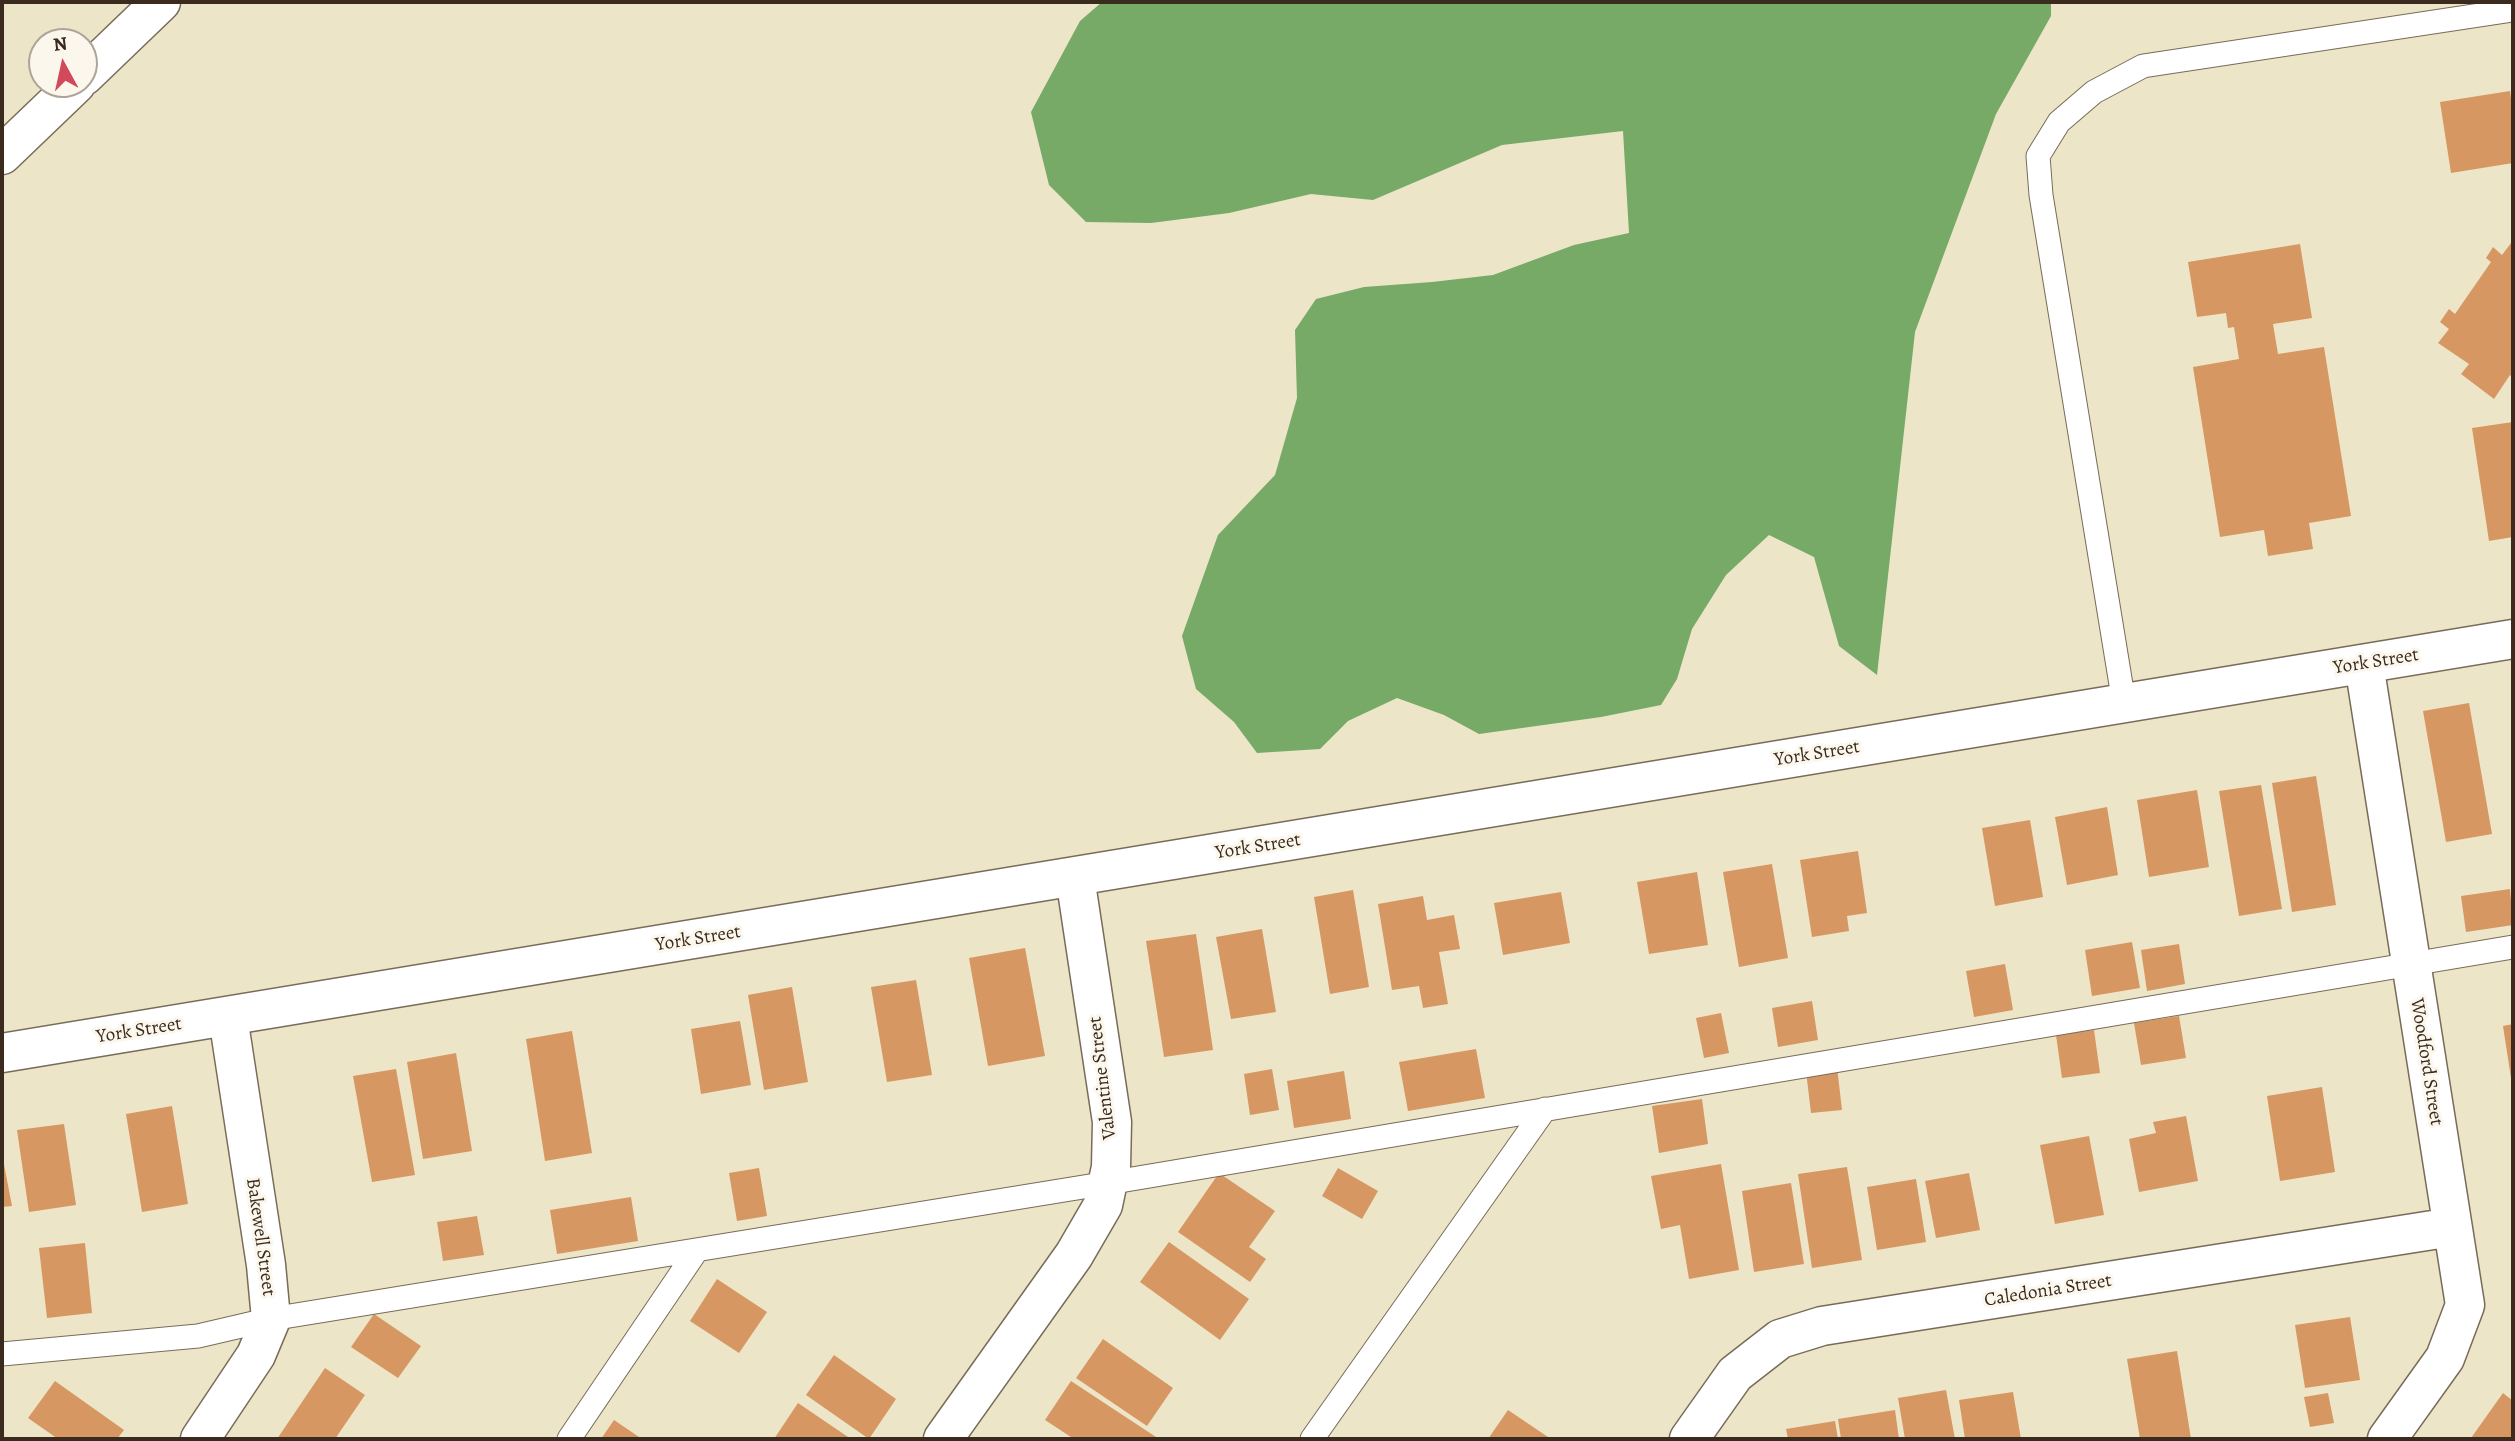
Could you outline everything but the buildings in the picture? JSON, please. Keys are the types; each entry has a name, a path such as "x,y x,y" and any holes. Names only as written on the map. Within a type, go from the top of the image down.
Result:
{"street":[{"path":"98,63 161,2"},
{"path":"2,155 61,98"},
{"name":"York Street","path":"2,1053 2513,639"},
{"name":"Woodford Street","path":"2364,664 2465,1305 2445,1358 2387,1439"},
{"name":"Valentine Street","path":"943,1439 1074,1255 1103,1205 1111,1167 1112,1122 1075,877"},
{"name":"Bakewell Street","path":"200,1439 256,1355 271,1319 266,1265 228,1017"},
{"name":"Caledonia Street","path":"1689,1439 1735,1374 1780,1339 1822,1326 2452,1227"}],"lane":[{"path":"2124,704 2041,195 2038,156 2059,122 2094,92 2143,66 2513,9"},
{"path":"2,1354 198,1336 271,1319 1108,1183 2513,947"},
{"path":"1312,1439 1545,1109"},
{"path":"569,1439 697,1250"}],"green space":[{"path":"1102,2 2051,2 2051,16 1996,114 1915,332 1877,675 1839,646 1814,557 1769,535 1726,575 1692,629 1677,679 1661,705 1601,717 1479,734 1444,715 1397,698 1348,721 1320,749 1257,753 1234,722 1196,689 1182,636 1218,535 1275,475 1297,398 1295,330 1316,299 1364,287 1493,275 1574,245 1629,233 1623,131 1502,145 1373,200 1311,194 1229,213 1151,223 1086,222 1049,185 1031,112 1080,21"}]}
